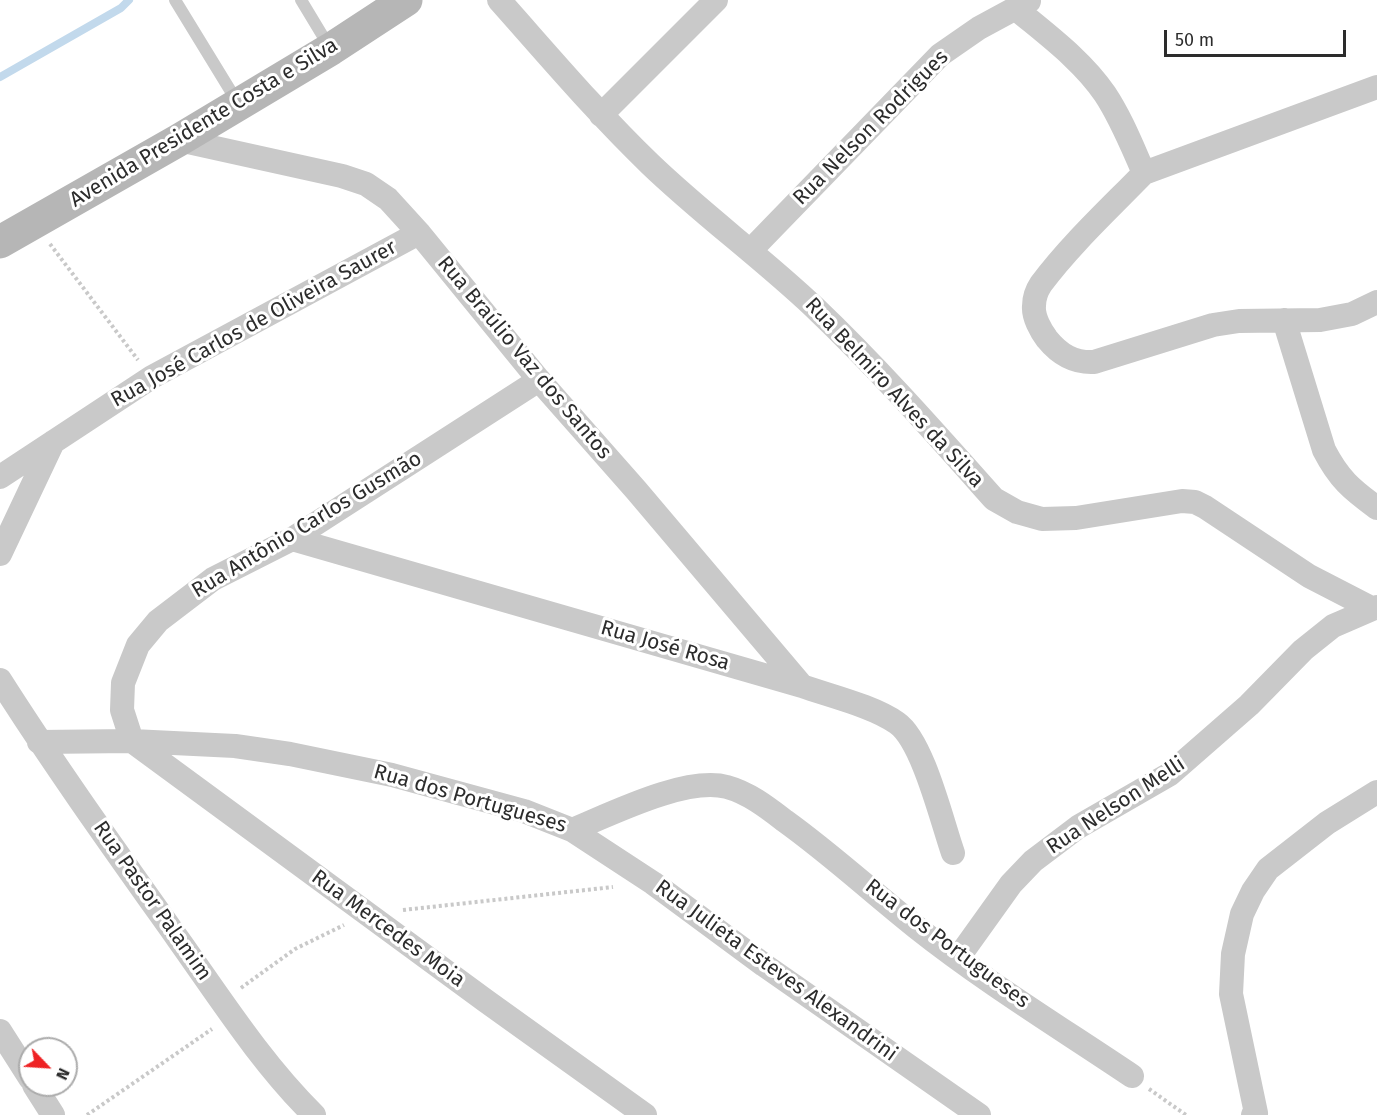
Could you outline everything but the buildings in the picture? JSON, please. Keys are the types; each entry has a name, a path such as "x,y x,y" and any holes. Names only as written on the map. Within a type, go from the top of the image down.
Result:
{"street":[{"name":"Avenida Presidente Costa e Silva","path":"0,242 239,104 331,49 406,0"},
{"name":"Rua Belmiro Alves da Silva","path":"498,0 601,115 651,165 814,307 884,376 994,499 1017,512 1042,519 1076,518 1182,501 1195,502 1309,576 1374,608"},
{"path":"601,115 716,0"},
{"path":"1023,4 1084,68 1105,94 1144,173"},
{"name":"Rua Nelson Rodrigues","path":"751,250 940,55 980,28 1023,4"},
{"path":"1377,87 1144,173 1040,286 1034,306 1035,316 1044,335 1055,349 1068,358 1094,362 1213,325 1239,321 1320,320 1352,314 1377,302"},
{"name":"Rua Braúlio Vaz dos Santos","path":"178,140 342,176 366,184 388,199 419,233 538,380 636,490 802,686"},
{"name":"Rua José Carlos de Oliveira Saurer","path":"0,477 152,377 419,233"},
{"path":"1284,320 1323,450 1334,469 1349,487 1377,508"},
{"name":"Rua Antônio Carlos Gusmão","path":"132,741 122,710 123,683 138,645 158,621 213,579 292,539 538,380"},
{"path":"0,554 53,442"},
{"name":"Rua José Rosa","path":"292,539 802,686 879,713 898,723 908,734 927,774 952,853"},
{"name":"Rua Nelson Melli","path":"958,958 1011,884 1033,861 1078,827 1170,774 1249,705 1303,650 1334,626 1374,608"},
{"name":"Rua Pastor Palamim","path":"0,680 39,742 228,1008 289,1089 314,1115"},
{"name":"Rua dos Portugueses","path":"39,742 132,741 235,746 290,754 392,775 524,811 572,830 641,802 678,790 706,784 728,787 756,800 826,851 915,926 958,958 1132,1076"},
{"name":"Rua Mercedes Moia","path":"132,741 645,1115"},
{"path":"1253,1115 1256,1113 1231,994 1233,954 1242,914 1253,891 1269,869 1327,823 1377,792"},
{"name":"Rua Julieta Esteves Alexandrini","path":"572,830 653,883 764,965 979,1115"},
{"path":"0,1031 18,1059"},
{"path":"42,1097 53,1115"}],"lane":[{"path":"175,0 239,104"},
{"path":"301,0 331,49"}],"path":[{"path":"35,223 152,377"},
{"path":"87,1115 228,1008 295,949 368,914 653,883"},
{"path":"1132,1076 1186,1115"}],"waterway":[{"path":"0,77 121,8 129,0"}]}
